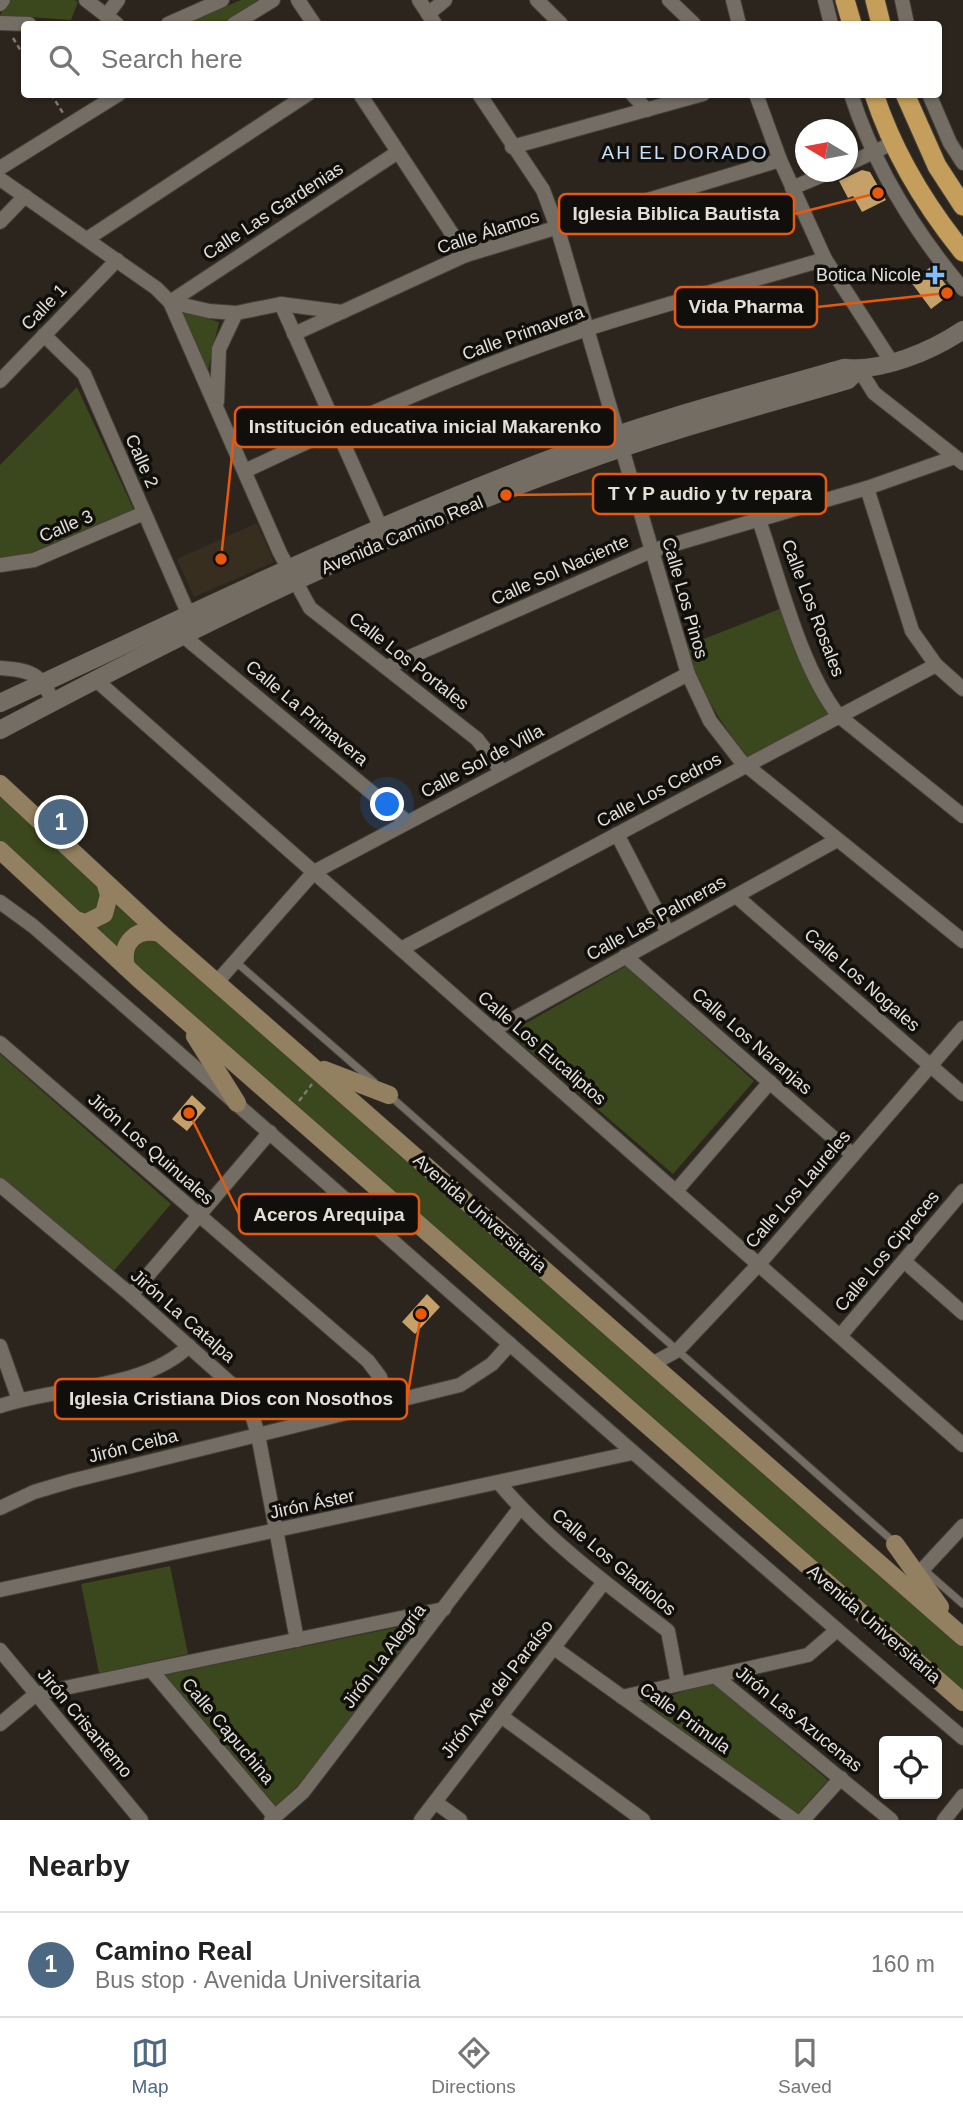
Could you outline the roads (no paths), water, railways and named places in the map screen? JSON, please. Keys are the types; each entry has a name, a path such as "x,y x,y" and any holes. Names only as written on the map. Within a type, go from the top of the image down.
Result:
{"highway":[{"path":"845,0 851,21"},
{"path":"875,0 880,21"},
{"path":"876,98 893,143 922,195 963,252"},
{"path":"906,98 937,166 963,206"},
{"path":"915,98 916,124"}],"main road":[{"name":"Avenida Universitaria","path":"0,785 160,933 960,1635"},
{"name":"Avenida Universitaria","path":"0,850 126,967 963,1702"},
{"path":"76,920 86,923 104,914 109,895 106,885"},
{"path":"126,967 123,957 131,938 140,932 160,933"},
{"path":"184,1018 237,1103"},
{"path":"315,1069 389,1095"},
{"path":"895,1544 960,1635"}],"street":[{"path":"86,0 111,20 118,0"},
{"path":"175,21 222,0"},
{"path":"239,21 273,0"},
{"path":"298,0 312,21"},
{"path":"419,0 431,19 445,0"},
{"path":"537,0 558,21"},
{"path":"669,0 691,21"},
{"path":"733,0 737,21"},
{"path":"825,0 830,21"},
{"path":"902,0 906,21"},
{"path":"1,23 21,24"},
{"path":"0,168 113,98"},
{"path":"87,239 302,98"},
{"path":"363,98 466,255"},
{"name":"Calle Los Pinos","path":"481,98 543,190 558,230 688,674 710,721 746,766 963,941"},
{"path":"636,98 647,110"},
{"path":"512,147 689,98"},
{"path":"757,98 780,160 825,259 891,361"},
{"path":"853,98 874,152 920,233 963,289"},
{"path":"931,98 950,143 963,163"},
{"path":"858,159 893,143"},
{"name":"Calle Las Gardenias","path":"170,302 398,152"},
{"name":"Calle Álamos","path":"294,334 466,255 558,230 780,160"},
{"path":"0,180 117,260 170,302 209,311 236,313 281,304 342,312"},
{"path":"792,188 806,182"},
{"path":"0,222 24,196"},
{"name":"Calle Primavera","path":"245,471 337,428 511,356 586,330 825,259"},
{"name":"Calle 1","path":"0,381 117,260"},
{"name":"Calle Los Portales","path":"170,302 291,575 310,608 477,739 502,772"},
{"path":"281,304 381,528"},
{"path":"216,407 219,349 236,313"},
{"name":"Avenida Camino Real","path":"0,730 381,528 530,466 848,380 859,369 891,361 963,330"},
{"name":"Calle 2","path":"44,335 84,374 188,613"},
{"path":"859,369 874,393 958,460"},
{"name":"Avenida Camino Real","path":"0,703 188,613 537,478 621,441"},
{"name":"Calle Sol Naciente","path":"387,667 651,551 958,460"},
{"path":"867,488 912,631 936,665 963,690"},
{"name":"Calle 3","path":"0,565 34,560 144,513"},
{"name":"Calle Los Rosales","path":"759,520 804,650 830,705 839,716 963,816"},
{"name":"Calle La Primavera","path":"181,635 407,822"},
{"name":"Calle Los Cedros","path":"401,950 936,665"},
{"path":"0,668 19,669 45,682 54,702"},
{"name":"Calle Sol de Villa","path":"217,982 314,872 688,674"},
{"name":"Calle Los Eucaliptos","path":"96,680 963,1445"},
{"path":"617,834 668,933"},
{"name":"Calle Las Palmeras","path":"493,1030 837,840"},
{"name":"Calle Los Nogales","path":"736,896 963,1094"},
{"name":"Avenida Universitaria","path":"0,902 33,926 237,1103 632,1453 963,1738"},
{"name":"Calle Los Naranjas","path":"625,957 853,1155"},
{"name":"Calle Los Laureles","path":"652,1364 678,1350 759,1264 963,1028"},
{"name":"Jirón Los Quinuales","path":"0,1043 368,1361 380,1377 388,1404"},
{"path":"676,1191 769,1082"},
{"path":"131,1295 270,1132"},
{"name":"Jirón La Catalpa","path":"0,1185 131,1295 247,1398 258,1435 297,1640"},
{"name":"Calle Los Cipreces","path":"840,1336 963,1191"},
{"path":"904,1261 963,1313"},
{"name":"Jirón Ceiba","path":"1,1506 50,1487 460,1385 492,1364 510,1344"},
{"path":"0,1346 19,1400"},
{"path":"0,1406 150,1373 176,1359 189,1346"},
{"name":"Jirón Áster","path":"0,1590 632,1453"},
{"name":"Calle Los Gladiolos","path":"499,1483 520,1508 604,1582 668,1631 678,1684"},
{"name":"Jirón La Alegría","path":"273,1818 303,1792 520,1508"},
{"path":"923,1569 963,1527"},
{"name":"Jirón Ave del Paraíso","path":"421,1820 604,1582"},
{"path":"0,1724 36,1694 444,1609"},
{"path":"622,1697 808,1655 837,1630"},
{"name":"Calle Primula","path":"554,1648 794,1820"},
{"name":"Jirón Crisantemo","path":"0,1650 141,1820"},
{"name":"Calle Capuchina","path":"151,1670 273,1818"},
{"name":"Jirón Las Azucenas","path":"715,1676 891,1820"},
{"path":"501,1716 643,1820"},
{"path":"803,1820 841,1778"},
{"path":"944,1820 963,1796"},
{"path":"435,1802 460,1820"}],"lane":[{"name":"Avenida Universitaria","path":"235,961 963,1604"}],"place":[{"name":"Iglesia Biblica Bautista","path":"878,193"},
{"name":"Botica Nicole","path":"935,275"},
{"name":"Vida Pharma","path":"947,293"},
{"name":"T Y P audio y tv repara","path":"506,495"},
{"name":"Institución educativa inicial Makarenko","path":"221,559"},
{"name":"Camino Real","path":"61,822"},
{"name":"Aceros Arequipa","path":"189,1113"},
{"name":"Iglesia Cristiana Dios con Nosothos","path":"421,1314"}],"district":[{"name":"AH EL DORADO","path":"685,152"}]}
